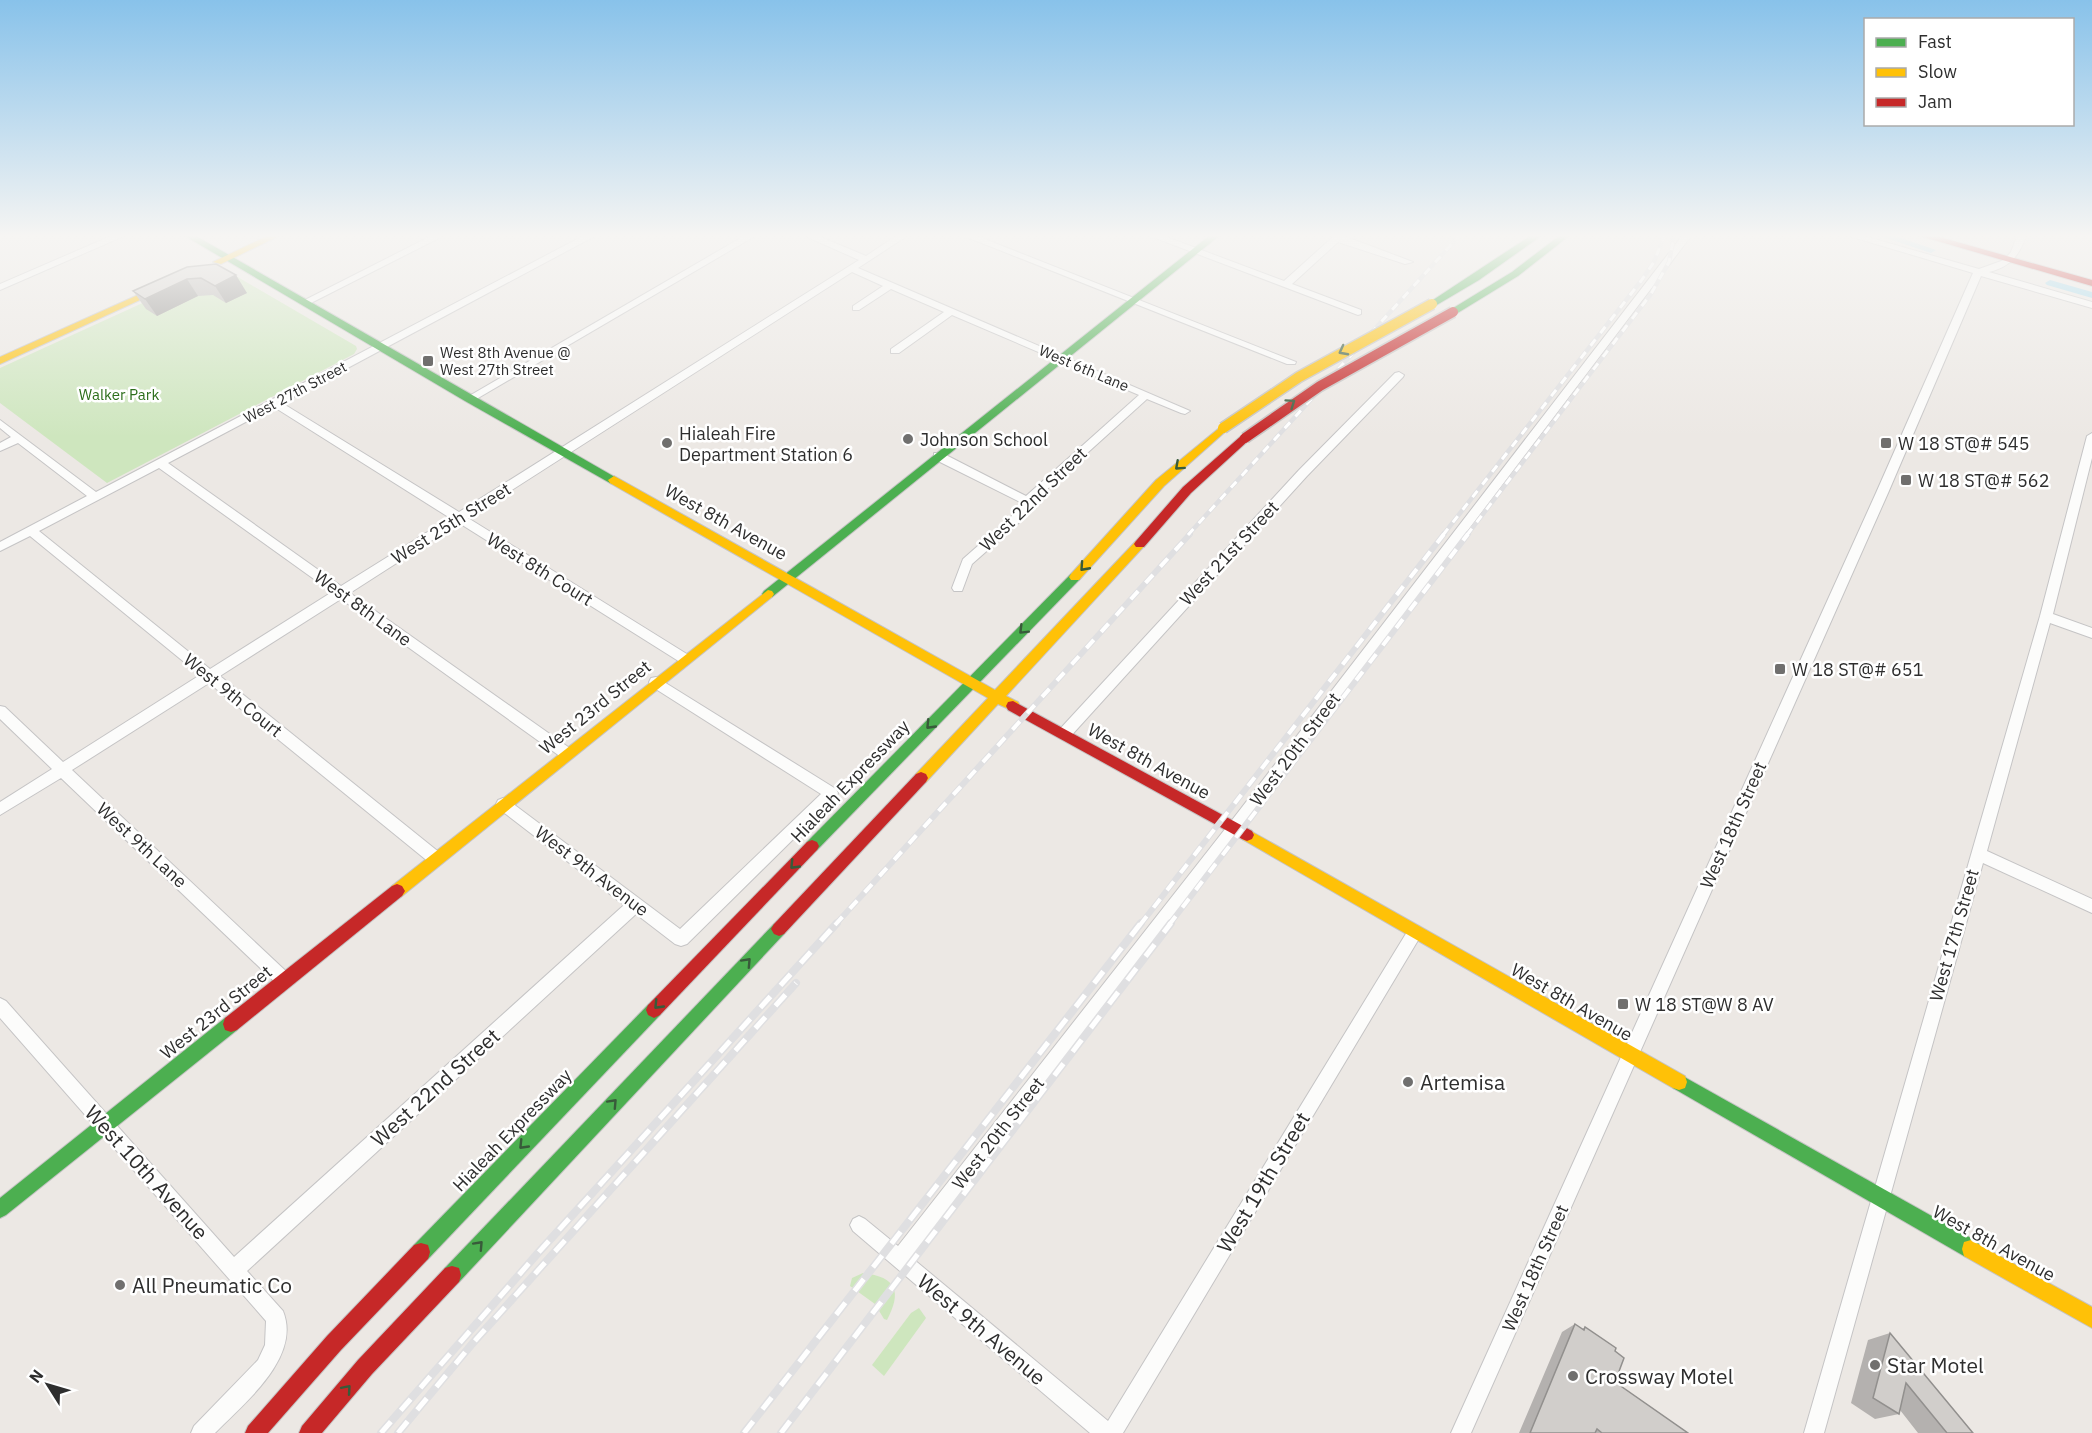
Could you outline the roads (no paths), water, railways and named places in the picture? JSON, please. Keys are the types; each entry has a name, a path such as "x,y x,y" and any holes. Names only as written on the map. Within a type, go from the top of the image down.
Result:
{"street":[{"path":"0,361 129,303"},
{"name":"West 8th Avenue","path":"304,303 469,399 788,577 970,683 1234,828 2092,1318"},
{"name":"West 27th Street","path":"0,547 464,303"},
{"path":"469,399 635,303"},
{"name":"West 25th Street","path":"0,809 799,303"},
{"path":"856,308 864,303"},
{"name":"West 6th Lane","path":"932,303 1185,411"},
{"name":"West 23rd Street","path":"0,1209 566,753 1132,303"},
{"path":"1139,303 1291,362"},
{"path":"1333,303 1358,312"},
{"name":"Hialeah Expressway","path":"255,1433 334,1343 449,1221 970,683 1049,605 1160,483 1223,428 1286,384 1327,359 1434,303"},
{"path":"309,1433 365,1367 521,1199 998,697 1187,490 1245,438 1298,398 1468,303"},
{"name":"West 20th Street","path":"900,1259 1637,303"},
{"name":"West 18th Street","path":"1461,1433 1879,500 1965,303"},
{"path":"895,351 951,311"},
{"name":"West 21st Street","path":"1064,734 1303,473 1399,375"},
{"name":"West 22nd Street","path":"958,588 967,562 1028,508 1027,501 1146,394"},
{"name":"West 8th Court","path":"274,403 684,659"},
{"path":"0,423 95,497"},
{"name":"West 17th Street","path":"1814,1433 2046,616 2092,436"},
{"path":"0,447 19,438"},
{"path":"938,456 1027,501"},
{"name":"West 8th Lane","path":"160,463 566,753"},
{"name":"West 9th Court","path":"31,531 435,858"},
{"path":"2046,616 2092,633"},
{"name":"West 9th Avenue","path":"503,804 681,939 831,793 656,682"},
{"name":"West 9th Lane","path":"0,711 284,980"},
{"path":"1977,853 2092,906"},
{"name":"West 22nd Street","path":"234,1270 636,904"},
{"name":"West 19th Street","path":"1112,1433 1414,932"},
{"name":"West 10th Avenue","path":"0,1006 276,1318 275,1346 265,1367 201,1433"},
{"name":"West 9th Avenue","path":"859,1225 1106,1433"}],"railway":[{"path":"1188,535 1398,303"},
{"path":"1443,535 1624,303"},
{"path":"1467,535 1644,303"},
{"path":"835,925 1190,534"},
{"path":"1140,925 1444,534"},
{"path":"1169,925 1468,534"},
{"path":"381,1433 538,1253 837,923"},
{"path":"744,1433 1141,923"},
{"path":"781,1433 1171,923"},
{"path":"398,1433 472,1344 796,983"}],"place":[{"name":"West 8th Avenue @ West 27th Street","path":"428,361"},
{"name":"Johnson School","path":"908,439"},
{"name":"Hialeah Fire Department Station 6","path":"667,443"},
{"name":"W 18 ST@# 545","path":"1886,443"},
{"name":"W 18 ST@# 562","path":"1906,480"},
{"name":"W 18 ST@# 651","path":"1780,669"},
{"name":"W 18 ST@W 8 AV","path":"1623,1004"},
{"name":"Artemisa","path":"1408,1082"},
{"name":"All Pneumatic Co","path":"120,1285"},
{"name":"Star Motel","path":"1875,1365"},
{"name":"Crossway Motel","path":"1573,1376"}],"park label":[{"name":"Walker Park","path":"119,394"}]}
